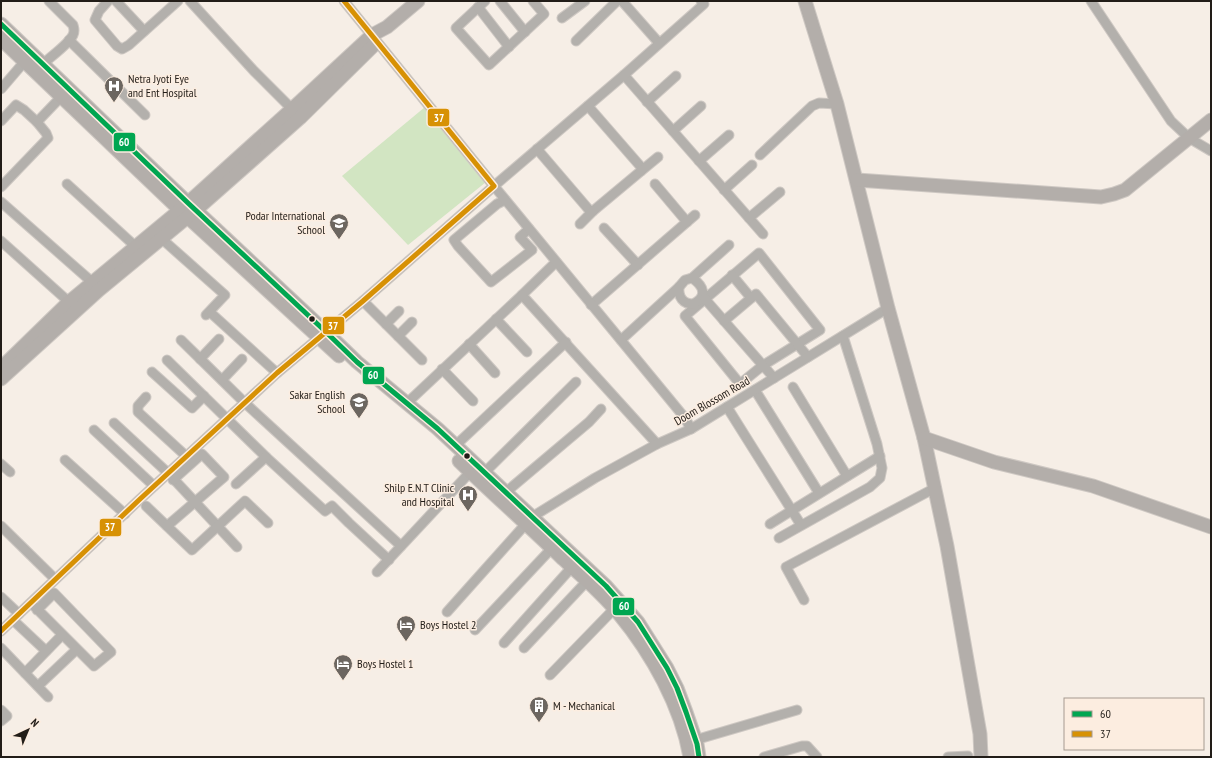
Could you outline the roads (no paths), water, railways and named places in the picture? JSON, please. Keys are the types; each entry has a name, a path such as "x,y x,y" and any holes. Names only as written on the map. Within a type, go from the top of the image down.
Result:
{"street":[{"path":"43,64 69,40 75,30 49,1"},
{"path":"108,1 99,11 95,20 117,46 122,49 125,48 176,2"},
{"path":"116,1 144,31"},
{"path":"190,1 292,110"},
{"path":"344,1 505,200 685,418 691,429"},
{"path":"1,379 99,290 162,239 188,210 292,110 418,1"},
{"path":"500,1 525,32"},
{"path":"510,47 481,4 456,28 489,66 510,47 544,14 533,1"},
{"path":"562,18 585,1"},
{"path":"576,41 617,1"},
{"path":"622,1 659,43"},
{"path":"805,1 837,104 888,308 924,438 947,546 980,734 981,757"},
{"path":"1091,1 1165,113 1177,128 1189,138 1211,151"},
{"path":"171,476 186,456 277,373 363,301 624,75 704,2"},
{"path":"1,24 43,64 188,210"},
{"path":"1,38 61,96 188,210 323,335 357,362 404,406 433,436 506,492 552,548 620,610 638,622 667,668 682,699 694,749 797,710"},
{"path":"1,368 69,302 135,246 188,210 300,118 375,38"},
{"path":"69,40 145,115"},
{"path":"1,89 25,61"},
{"path":"624,75 763,234"},
{"path":"647,102 676,76"},
{"path":"37,122 61,96"},
{"path":"760,155 812,106 819,103 837,104"},
{"path":"1,121 16,105 37,122 46,132 48,138 1,187"},
{"path":"588,106 641,167 641,171"},
{"path":"673,131 701,106"},
{"path":"857,180 1101,197 1125,190 1211,120"},
{"path":"699,161 729,135"},
{"path":"537,149 590,211 593,212"},
{"path":"580,224 658,157"},
{"path":"724,190 752,165"},
{"path":"66,184 135,246"},
{"path":"655,184 687,222"},
{"path":"749,218 780,192"},
{"path":"505,200 497,204 454,240 458,246 491,282 532,250 520,237 529,229"},
{"path":"1,202 92,282"},
{"path":"591,305 695,215"},
{"path":"604,228 638,265"},
{"path":"162,239 225,295 209,314 277,373"},
{"path":"1,241 69,302"},
{"path":"621,340 679,288 685,280 692,278 729,245"},
{"path":"759,253 820,330 762,366 740,384 685,316 705,299 759,253"},
{"path":"404,406 556,262"},
{"path":"732,275 751,298"},
{"path":"679,288 679,295 684,302 693,304 701,300 702,291 699,283 692,278"},
{"path":"724,321 756,294 808,357"},
{"path":"522,295 657,444"},
{"path":"705,299 774,378"},
{"path":"363,301 422,360"},
{"name":"Doom Blossom Road","path":"447,612 529,520 596,478 657,444 691,429 888,308"},
{"path":"386,324 399,311"},
{"path":"496,319 527,352"},
{"path":"398,336 412,322"},
{"path":"779,538 801,524 870,487 880,478 882,468 877,444 843,336"},
{"path":"200,359 219,339"},
{"path":"181,340 245,403 402,546"},
{"path":"456,445 566,342"},
{"path":"468,344 495,373"},
{"path":"222,380 242,359"},
{"path":"167,360 266,457 326,511 332,506 348,523 389,560"},
{"path":"442,369 473,401"},
{"path":"152,372 192,408 204,396"},
{"path":"377,572 477,470 576,382"},
{"path":"793,387 847,476"},
{"path":"755,390 819,493"},
{"path":"146,397 138,406 138,412 186,456"},
{"path":"404,406 456,445 477,470 529,520 606,586 620,610"},
{"path":"727,407 801,524"},
{"path":"506,492 589,422 601,409"},
{"path":"114,423 171,476 237,547"},
{"path":"94,430 154,486"},
{"path":"924,438 994,462 1093,486 1211,527"},
{"path":"1,631 154,486 202,454 224,477 167,526"},
{"path":"770,524 880,456"},
{"path":"236,484 266,457"},
{"path":"65,460 124,514"},
{"path":"1,464 10,472"},
{"path":"804,600 786,567 935,488"},
{"path":"146,506 192,550 245,501 268,523"},
{"path":"1,526 55,579"},
{"path":"475,630 552,548"},
{"path":"504,643 572,567"},
{"path":"524,648 587,581"},
{"path":"31,602 38,610 76,650 94,666 111,652 54,593 38,610"},
{"path":"1,597 16,617 46,651"},
{"path":"550,675 620,610"},
{"path":"25,673 62,635"},
{"path":"2,650 48,697"},
{"path":"38,686 76,650"},
{"path":"1,710 7,716 1,721"},
{"path":"766,757 802,746 807,746 818,757"},
{"path":"948,757 968,756"}],"place":[{"name":"Netra Jyoti Eye and Ent Hospital","path":"114,103"},
{"name":"Podar International School","path":"339,240"},
{"name":"Sakar English School","path":"359,419"},
{"name":"Shilp E.N.T Clinic and Hospital","path":"468,512"},
{"name":"Boys Hostel 2","path":"406,642"},
{"name":"Boys Hostel 1","path":"343,681"},
{"name":"M - Mechanical","path":"539,723"}]}
